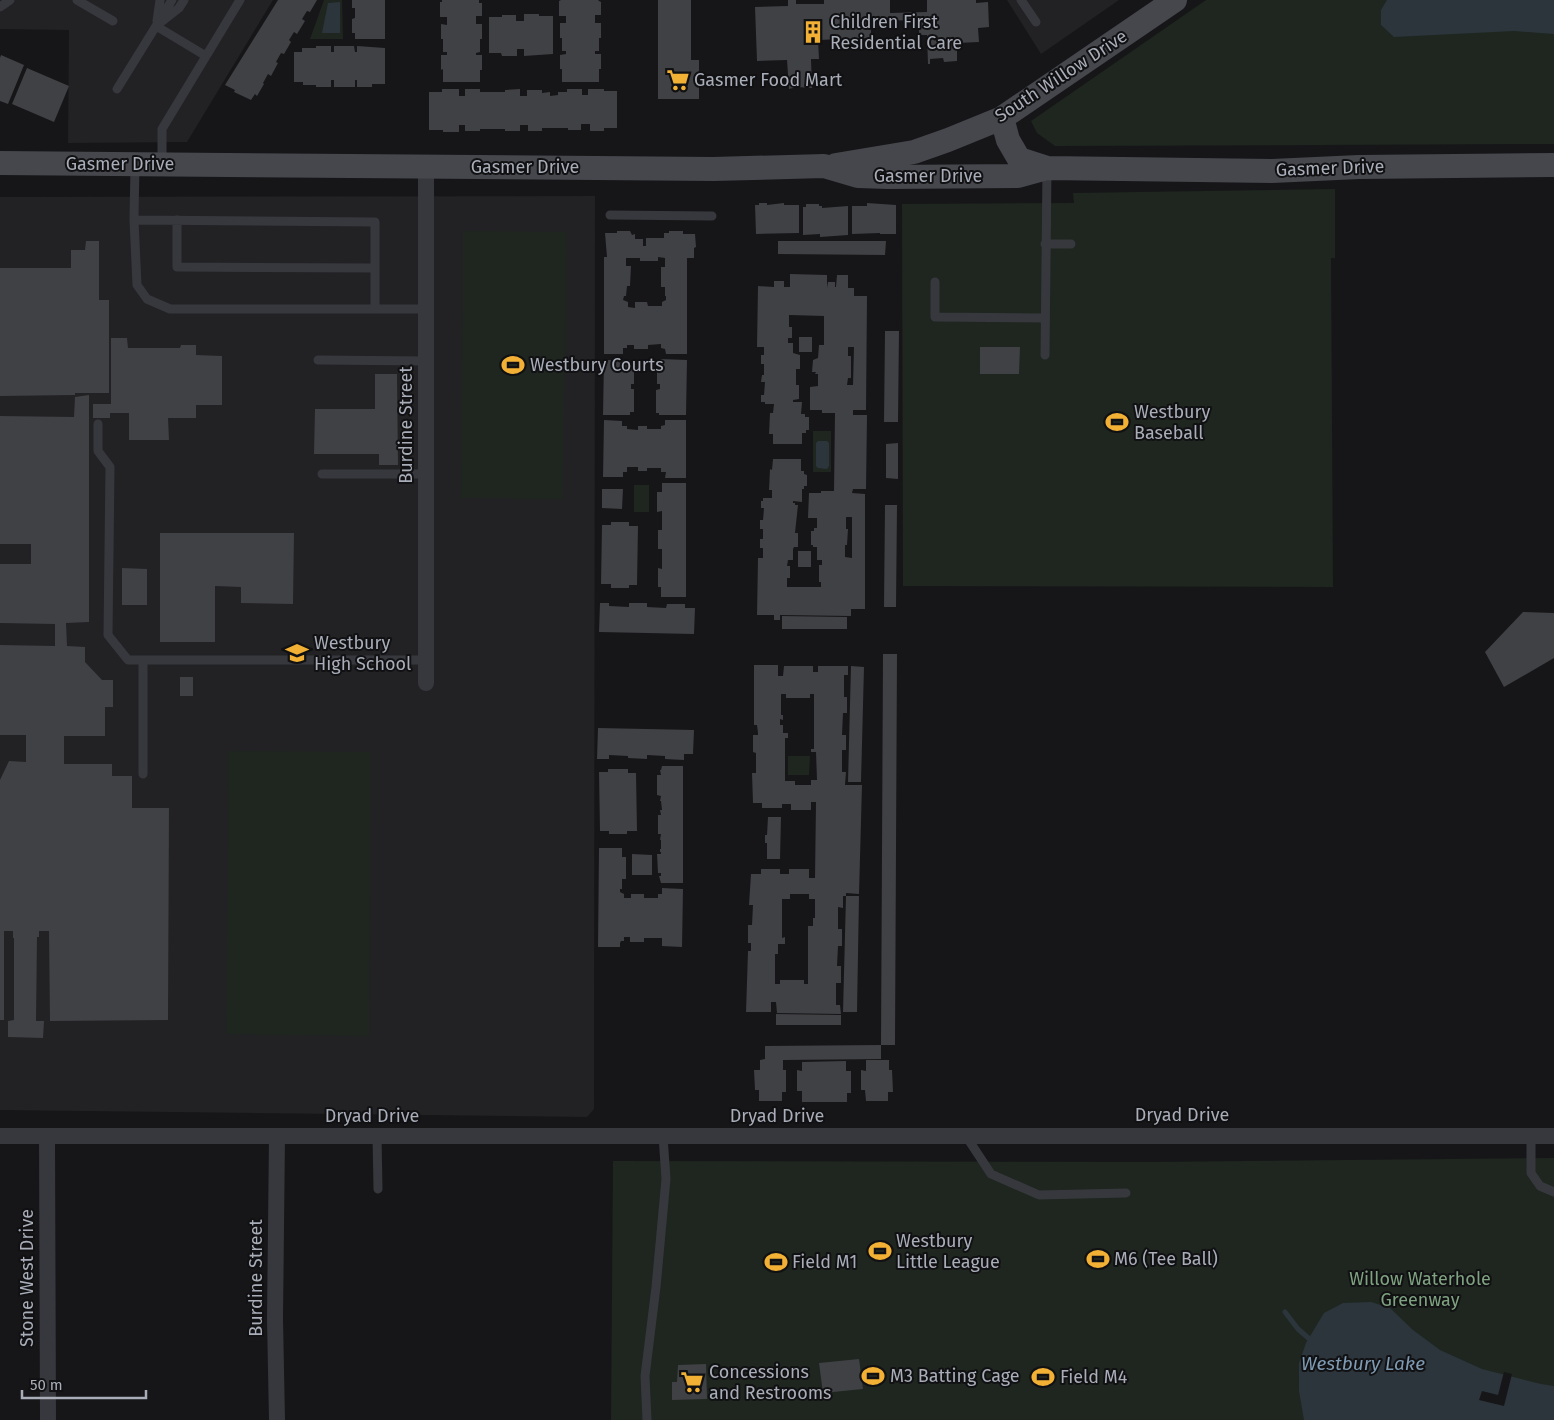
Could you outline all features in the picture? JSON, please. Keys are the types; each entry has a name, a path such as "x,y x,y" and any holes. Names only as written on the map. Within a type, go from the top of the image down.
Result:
{"street":[{"name":"South Willow Drive","path":"824,166 914,152 957,137 1002,118 1175,0"},
{"name":"Gasmer Drive","path":"1002,118 1008,140 1019,159 1047,168"},
{"name":"Gasmer Drive","path":"0,163 748,169 824,166 858,176 1018,176 1047,168 1272,171 1359,167 1554,166"},
{"name":"Burdine Street","path":"426,166 426,683"},
{"name":"Dryad Drive","path":"0,1136 1554,1136"},
{"name":"Stone West Drive","path":"47,1136 48,1420"},
{"name":"Burdine Street","path":"277,1136 275,1319 277,1420"}],"lane":[{"path":"0,7 10,0"},
{"path":"77,0 113,21"},
{"path":"156,26 160,0"},
{"path":"117,89 172,0"},
{"path":"156,26 180,8 184,0"},
{"path":"162,165 162,129 240,0"},
{"path":"1021,0 1036,22"},
{"path":"156,26 206,56"},
{"path":"135,164 134,220 137,285 147,298 170,309 426,309"},
{"path":"1045,355 1047,168"},
{"path":"610,215 712,216"},
{"path":"134,220 375,222 375,308"},
{"path":"178,220 177,267 375,268"},
{"path":"1045,244 1071,244"},
{"path":"935,282 935,317 1045,318"},
{"path":"318,360 426,361"},
{"path":"98,424 98,451 110,467 108,635 128,660 426,660"},
{"path":"322,474 426,474"},
{"path":"143,660 143,774"},
{"path":"1531,1135 1531,1173 1540,1186 1554,1192"},
{"path":"377,1136 378,1189"},
{"path":"646,1420 645,1376 656,1287 666,1179 664,1136"},
{"path":"966,1136 991,1174 1039,1195 1126,1193"}],"shaded area":[{"path":"0,0 273,0 187,142 68,143 69,30 0,29"},
{"path":"1007,0 1119,0 1041,54"},
{"name":"Westbury High School","path":"595,196 594,1109 587,1117 0,1110 0,197"}],"green space":[{"path":"324,0 342,0 343,39 310,39"},
{"path":"1206,0 1554,0 1554,144 1055,146 1037,133 1031,121"},
{"name":"Westbury Baseball","path":"1335,189 1335,258 1331,258 1333,587 903,586 902,204 1074,203 1073,193"},
{"name":"Westbury Courts","path":"463,231 566,232 563,499 461,498"},
{"path":"813,431 831,431 831,472 813,472"},
{"path":"634,485 649,485 649,512 634,512"},
{"path":"229,751 371,752 369,1036 226,1034"},
{"path":"788,756 810,756 809,775 788,775"},
{"name":"Willow Waterhole Greenway","path":"1554,1158 1554,1420 611,1420 613,1161 1149,1162"}],"water":[{"path":"1387,0 1554,0 1554,34 1514,31 1394,37 1381,25 1381,10"},
{"path":"340,2 340,33 322,33 328,3"},
{"path":"818,441 827,441 829,443 829,466 827,469 816,466 816,443"},
{"name":"Westbury Lake","path":"1371,1302 1390,1308 1413,1330 1440,1350 1482,1369 1554,1386 1554,1420 1304,1420 1299,1391 1299,1363 1306,1343 1324,1313 1343,1303"}],"pier":[{"path":"1504,1372 1512,1374 1504,1406 1479,1400 1482,1391 1498,1395"}],"building":[{"path":"278,0 317,0 310,12 307,11 302,19 305,21 297,34 294,32 289,40 291,42 284,54 281,53 271,76 268,74 257,96 255,94 251,100 234,92 235,90 225,85"},
{"path":"352,0 385,0 385,39 355,39 355,33 352,33 352,19 355,18 355,8 352,8"},
{"path":"442,0 479,0 479,3 482,3 482,16 476,16 476,24 482,24 480,52 476,53 476,55 482,55 480,82 443,82 441,55 447,55 447,52 443,52 441,24 447,25 447,17 440,17 440,2"},
{"path":"598,0 601,2 601,15 595,15 595,23 601,23 599,51 595,51 595,54 601,54 599,82 562,82 560,55 566,54 566,51 562,51 560,23 566,23 566,16 559,16 559,1"},
{"path":"658,0 691,0 691,60 699,60 699,99 658,99"},
{"name":"Children First Residential Care","path":"788,0 796,0 796,4 824,4 824,0 890,0 890,13 927,12 927,0 976,0 976,3 988,2 989,27 978,28 979,42 957,43 957,61 944,62 943,58 930,59 930,64 928,64 927,35 919,35 919,20 877,21 877,28 871,28 871,38 818,40 819,59 811,59 812,88 797,87 789,89 787,60 757,61 755,7 788,6"},
{"path":"524,14 553,16 553,54 524,56 524,49 517,49 517,56 502,56 501,53 489,53 489,17 516,15 516,21 524,21"},
{"path":"316,46 331,46 331,52 334,52 334,46 354,46 355,52 357,52 357,46 385,48 385,84 372,84 372,87 357,87 357,80 355,80 355,87 334,87 334,80 331,80 331,87 316,87 316,85 303,85 303,82 294,82 294,52 302,52 302,48 316,48"},
{"path":"1,55 24,65 8,104 0,101"},
{"path":"27,68 69,86 54,122 12,104"},
{"path":"442,89 459,89 459,96 465,96 465,89 480,89 480,92 505,92 505,90 520,89 520,96 527,96 527,90 542,90 542,93 550,92 550,96 558,95 558,92 567,92 567,89 582,89 582,95 588,95 588,89 617,91 617,128 604,128 604,131 590,131 590,124 581,124 581,130 542,128 542,131 528,131 528,125 520,125 520,131 480,129 480,131 465,131 465,125 459,125 459,132 429,130 429,92 442,92"},
{"path":"759,203 767,203 767,205 784,203 784,205 799,205 799,233 756,234 755,205 759,205"},
{"path":"867,203 896,205 896,234 852,234 852,206 867,206"},
{"path":"806,204 819,204 822,208 848,206 848,235 820,237 820,234 803,235 803,207 806,207"},
{"path":"617,231 630,231 632,235 635,234 635,239 643,239 643,246 646,246 646,238 664,238 664,233 669,233 669,231 683,231 683,234 695,234 696,247 694,248 694,258 687,258 687,354 666,354 665,349 661,348 661,344 648,345 648,349 634,349 634,345 627,345 627,348 623,348 623,354 604,354 604,257 607,257 605,233 617,233","holes":["658,257 665,258 665,267 661,267 661,287 665,287 666,300 662,302 662,306 648,306 647,302 635,302 635,308 628,307 628,302 623,300 624,296 626,296 627,286 630,286 631,266 626,266 626,258 640,258 640,261 658,261"]},
{"path":"86,241 99,241 99,300 109,300 109,393 0,396 0,268 71,268 71,250 85,250"},
{"path":"778,241 886,241 885,255 778,254"},
{"path":"790,274 827,275 827,288 828,282 835,282 836,287 837,275 848,275 848,288 854,288 854,296 867,296 866,410 853,410 853,415 867,415 866,489 853,489 852,493 865,494 865,609 851,609 851,616 780,615 780,620 774,620 774,615 757,615 758,558 763,558 763,548 760,548 760,539 763,539 763,529 760,529 760,520 763,520 764,508 761,508 761,501 763,501 763,498 772,498 772,490 769,490 770,469 772,470 773,459 801,459 801,471 804,471 804,474 807,475 807,486 804,486 804,489 802,489 802,502 793,501 795,505 798,505 795,533 798,533 798,547 793,549 793,560 788,560 787,566 790,566 790,578 787,578 787,587 821,587 821,582 819,582 819,565 822,565 822,560 817,560 817,547 811,545 811,531 817,528 817,518 808,518 809,493 834,491 835,413 822,413 822,410 810,410 810,387 818,386 818,374 812,372 813,360 818,358 819,345 824,345 824,316 789,315 789,327 792,327 792,338 788,338 788,343 793,343 793,353 800,355 800,369 796,369 796,385 799,385 799,399 793,400 793,402 802,402 801,414 809,417 809,430 806,430 806,433 802,433 802,444 773,444 773,434 769,434 770,413 773,413 774,404 761,402 761,395 764,395 765,382 761,382 762,375 764,375 764,364 761,364 761,355 764,355 764,347 757,347 758,286 774,287 774,281 784,281 784,287 790,287","holes":["848,347 854,347 853,385 847,385 848,378 851,378 851,356 848,356","846,517 852,517 852,558 845,557 848,529 846,529"]},
{"path":"885,331 899,331 898,422 884,422"},
{"path":"799,337 812,337 812,352 799,352"},
{"path":"111,338 127,338 128,348 180,348 181,345 196,345 196,355 222,356 222,405 196,405 196,418 168,418 169,440 129,440 129,413 110,413 110,418 93,418 93,404 111,404"},
{"path":"980,347 1020,347 1019,374 980,374"},
{"path":"660,359 687,360 686,415 659,415 659,413 656,413 656,390 660,389 660,384 657,384 657,364 660,364"},
{"path":"604,360 630,360 630,363 634,363 634,384 631,384 631,389 634,389 634,412 630,412 630,415 603,415"},
{"path":"375,374 397,374 398,465 379,465 379,454 314,454 315,409 375,409"},
{"path":"89,395 89,622 66,623 67,646 85,647 85,662 102,680 113,680 113,707 105,707 105,736 64,736 64,764 112,764 112,776 132,776 132,808 169,808 168,1020 50,1021 49,931 39,931 39,937 37,937 36,1021 44,1021 43,1038 8,1037 8,1021 14,1020 14,938 13,931 4,931 4,1020 0,1020 0,780 9,761 26,762 26,735 0,735 0,645 55,646 55,624 0,623 0,564 31,564 31,544 0,544 0,416 74,417 75,397"},
{"path":"604,420 622,421 622,426 627,426 627,429 638,430 638,426 647,426 647,429 661,429 661,426 665,425 665,420 686,420 686,478 665,478 666,472 661,472 661,468 647,468 647,471 638,471 638,467 627,467 627,472 623,472 623,477 603,477"},
{"path":"898,443 898,479 886,478 886,444"},
{"path":"662,483 686,483 686,597 661,597 661,587 658,587 658,568 662,569 662,549 658,549 658,530 662,530 662,511 657,512 657,492 662,492"},
{"path":"602,489 623,489 622,509 602,508"},
{"path":"885,505 897,505 896,607 884,607"},
{"path":"611,522 629,522 629,526 638,526 637,585 629,585 629,588 611,588 611,584 601,584 602,525 611,525"},
{"path":"160,533 294,533 293,604 241,603 241,587 215,586 215,642 160,642"},
{"path":"798,551 811,551 811,567 798,567"},
{"path":"122,568 147,569 147,605 122,605"},
{"path":"600,603 609,603 609,606 629,607 629,603 647,603 647,607 666,608 667,604 685,604 685,608 695,608 694,634 599,632"},
{"path":"1523,612 1554,613 1554,658 1504,687 1485,652"},
{"path":"782,616 847,617 847,629 782,629"},
{"path":"883,654 897,654 895,1045 881,1045"},
{"path":"754,665 778,665 778,676 783,676 784,666 813,666 813,672 818,672 818,666 848,666 848,675 844,675 844,697 847,697 847,713 843,713 842,735 846,735 846,750 842,750 842,772 846,772 845,785 862,785 859,894 846,893 846,896 843,896 843,908 838,907 838,929 842,929 842,946 838,946 837,966 841,966 841,983 836,983 836,1005 840,1005 841,1014 777,1013 776,1002 771,1002 771,1012 746,1012 748,951 751,951 751,943 748,943 748,925 752,925 753,905 749,905 751,874 761,874 761,869 780,869 780,874 789,874 789,869 809,869 809,878 815,878 816,802 811,802 811,810 791,810 791,804 782,804 782,808 762,808 762,803 753,803 752,773 756,773 756,753 753,752 753,735 758,735 757,725 754,725","holes":["781,694 786,694 786,698 810,698 810,694 814,694 814,749 811,749 811,752 816,752 817,780 811,780 811,785 795,785 795,781 785,781 785,738 788,738 788,733 783,733 783,725 780,725 780,719 783,720 783,715 781,715","790,894 809,894 809,899 815,899 813,926 808,926 808,984 804,984 804,980 780,980 780,984 775,984 775,954 778,954 778,944 785,944 785,937 782,938 782,899 790,899"]},
{"path":"851,666 864,667 861,782 848,782"},
{"path":"180,677 193,677 193,696 180,696"},
{"path":"598,728 694,730 693,754 684,754 684,760 665,759 665,756 647,755 647,759 609,755 609,759 597,759"},
{"path":"662,766 683,766 683,883 661,883 659,876 661,876 661,873 658,873 657,854 661,854 661,834 658,834 658,815 661,815 660,810 662,810 661,796 657,795 657,775 661,775 660,770"},
{"path":"608,769 628,769 628,773 636,773 637,831 627,831 627,834 609,834 609,831 600,831 599,772 608,772"},
{"path":"768,817 781,817 780,859 767,859 765,835 767,835"},
{"path":"599,848 622,848 622,857 626,857 626,879 622,879 622,889 620,889 620,892 624,894 624,898 631,898 631,894 644,894 644,898 658,898 658,894 662,894 662,888 683,889 682,947 662,946 662,938 644,938 644,942 630,942 630,937 624,937 620,947 598,947"},
{"path":"632,854 652,855 652,875 632,875"},
{"path":"846,896 859,896 857,1012 843,1012"},
{"path":"776,1014 841,1015 841,1025 776,1025"},
{"path":"881,1045 881,1059 783,1060 783,1070 786,1070 786,1092 782,1092 782,1101 759,1101 759,1090 755,1090 754,1070 760,1070 760,1060 765,1059 765,1046"},
{"path":"866,1060 889,1060 889,1070 892,1070 893,1092 888,1092 888,1101 866,1101 865,1090 861,1090 861,1070 866,1071"},
{"path":"846,1061 846,1071 851,1071 851,1093 847,1093 847,1102 802,1102 802,1091 797,1091 797,1070 802,1071 802,1062"},
{"path":"859,1359 863,1389 823,1393 819,1363"},
{"name":"Concessions and Restrooms","path":"706,1364 707,1399 672,1400 672,1382 677,1382 678,1365"}],"waterway":[{"path":"1285,1312 1298,1329 1314,1343"}],"place":[{"name":"Children First Residential Care","path":"813,32"},
{"name":"Gasmer Food Mart","path":"678,80"},
{"name":"Westbury Courts","path":"513,365"},
{"name":"Westbury Baseball","path":"1117,422"},
{"name":"Westbury High School","path":"297,653"},
{"name":"Westbury Little League","path":"880,1251"},
{"name":"M6 (Tee Ball)","path":"1098,1259"},
{"name":"Field M1","path":"776,1262"},
{"name":"M3 Batting Cage","path":"873,1376"},
{"name":"Field M4","path":"1043,1377"},
{"name":"Concessions and Restrooms","path":"692,1382"}]}
